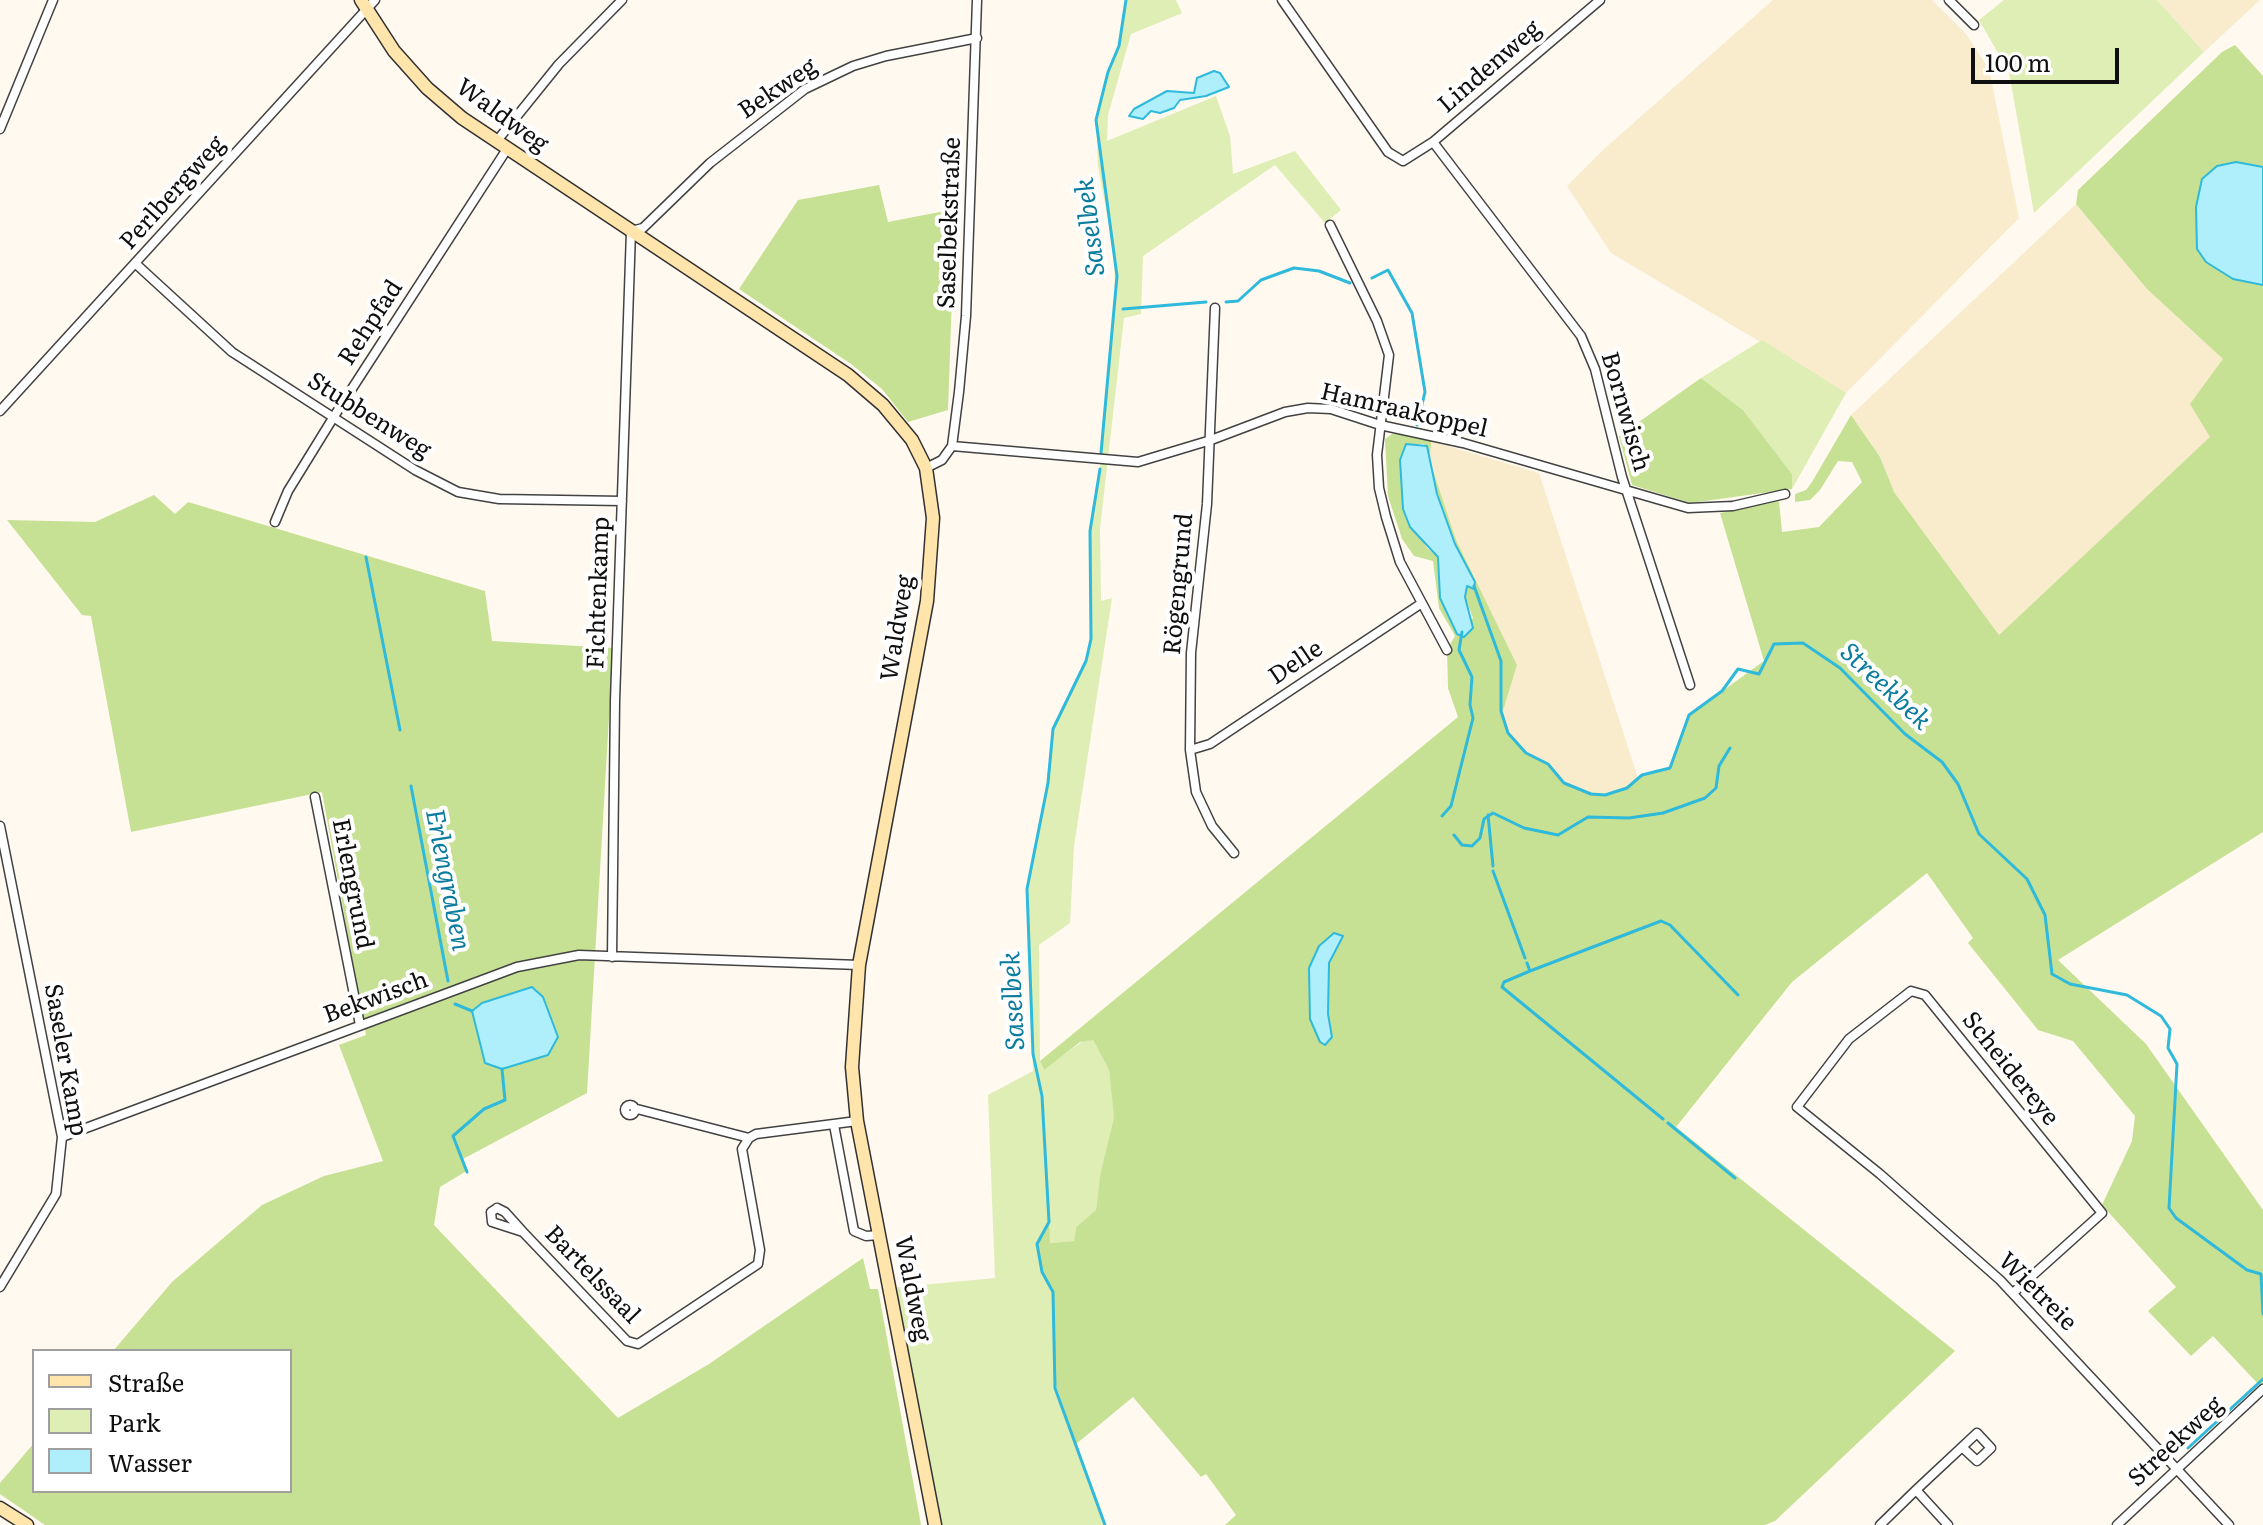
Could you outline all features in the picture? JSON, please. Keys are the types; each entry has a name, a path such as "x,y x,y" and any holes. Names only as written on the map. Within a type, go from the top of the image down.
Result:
{"main road":[{"name":"Waldweg","path":"367,3 394,51 427,88 501,146 848,375 883,405 912,440 926,468 933,518 927,601 859,965 852,1023 857,1121 935,1525"},
{"path":"0,1508 27,1525"}],"street":[{"path":"0,129 53,0"},
{"name":"Rehpfad","path":"275,522 288,491 501,146 559,64 622,0"},
{"name":"Saselbekstraße","path":"952,446 966,316 977,0"},
{"name":"Lindenweg","path":"1282,0 1388,152 1403,161 1433,142 1600,0"},
{"path":"1949,0 1974,25"},
{"name":"Perlbergweg","path":"0,411 136,264 367,3"},
{"name":"Bekweg","path":"631,231 643,228 710,163 805,89 853,66 886,56 977,38"},
{"name":"Bornwisch","path":"1433,142 1581,336 1595,369 1628,492 1690,685"},
{"path":"1330,225 1386,344 1390,370 1380,425 1379,488 1394,547 1447,650"},
{"name":"Fichtenkamp","path":"612,957 631,231"},
{"name":"Stubbenweg","path":"136,264 232,352 415,470 458,492 499,499 622,501"},
{"name":"Rögengrund","path":"1215,308 1211,440 1191,653 1190,750 1196,792 1212,826 1234,853"},
{"name":"Hamraakoppel","path":"952,446 1138,462 1211,440 1285,412 1308,408 1331,409 1380,425 1463,443 1628,492 1700,508 1733,506 1785,494"},
{"path":"926,468 942,460 952,446"},
{"name":"Delle","path":"1190,750 1210,744 1422,603"},
{"name":"Erlengrund","path":"315,797 360,1025"},
{"name":"Saseler Kamp","path":"0,826 62,1137 56,1194 0,1287"},
{"name":"Bekwisch","path":"62,1137 517,967 579,955 859,965"},
{"name":"Scheidereye","path":"1797,1107 1849,1039 1911,991 1925,995 2102,1213 2013,1293"},
{"name":"Wietreie","path":"1797,1107 1880,1174 2013,1293 2229,1525"},
{"path":"637,1109 749,1138 756,1134 857,1121"},
{"path":"834,1125 854,1231 866,1236 879,1235"},
{"name":"Bartelssaal","path":"523,1232 633,1344 642,1342 754,1269 760,1259 742,1149 749,1138"},
{"name":"Streekweg","path":"2117,1525 2263,1389"},
{"path":"1880,1525 1962,1447"},
{"path":"1916,1490 1948,1525"}],"shaded area":[{"path":"1773,0 1932,0 1966,34 1989,69 2019,218 1846,393 1611,253 1567,186 1604,149"},
{"path":"2157,0 2260,0 2204,52"},
{"path":"2076,204 2147,289 2223,359 2211,437 1999,635 1894,492 1880,457 1851,415"},
{"path":"1431,441 1539,473 1638,778 1629,787 1596,795 1569,786 1548,764 1524,751 1508,733 1502,713 1517,665 1456,541 1430,460"}],"green space":[{"path":"1126,0 1176,0 1182,13 1131,34 1108,115 1107,141 1216,96 1230,136 1233,174 1295,151 1341,210 1325,223 1275,165 1143,256 1141,314 1124,318 1100,528 1101,601 1112,598 1074,846 1070,923 1039,945 1040,1061 1043,1069 1086,1039 1093,1040 1109,1070 1115,1124 1100,1176 1096,1210 1076,1227 1074,1241 1049,1243 1049,1224 1037,1244 1042,1272 1053,1292 1055,1388 1105,1525 935,1525 890,1288 995,1278 988,1095 1033,1071 1027,883 1041,824 1053,729 1087,658 1092,633 1090,531 1100,469 1115,291 1114,252 1098,166 1096,120 1108,72 1119,46"},
{"path":"2004,0 2157,0 2204,52 2034,213 2009,72 1979,20"},
{"path":"2235,45 2263,76 2263,167 2236,162 2196,207 2197,249 2233,279 2263,285 2263,832 2058,960 2146,1044 2263,1210 2263,1383 2260,1386 2213,1336 2191,1356 2148,1311 2176,1287 2102,1205 2132,1141 2135,1116 2073,1041 2038,1030 1968,943 1973,938 1927,873 1792,982 1676,1127 1955,1351 1775,1521 1765,1525 1225,1525 1236,1515 1206,1474 1201,1477 1133,1397 1076,1444 1054,1380 1053,1292 1042,1272 1037,1240 1049,1222 1050,1243 1074,1241 1076,1227 1096,1210 1100,1176 1114,1118 1109,1070 1093,1040 1080,1042 1044,1070 1040,1061 1458,717 1448,688 1447,650 1455,636 1439,608 1433,561 1414,556 1402,539 1388,496 1385,439 1392,434 1402,434 1431,441 1430,458 1424,444 1406,444 1400,460 1403,509 1427,548 1438,557 1440,598 1457,633 1473,618 1465,597 1467,586 1475,582 1455,544 1437,494 1432,466 1456,540 1517,665 1502,714 1507,730 1526,753 1546,762 1564,783 1582,792 1609,794 1629,787 1638,778 1655,770 1670,768 1689,715 1764,661 1720,513 1779,501 1782,532 1819,527 1862,482 1852,462 1838,461 1810,500 1795,502 1795,494 1806,490 1812,482 1851,415 1880,457 1894,492 1999,635 2210,437 2190,404 2223,359 2147,289 2076,204 2078,190 2222,52"},
{"path":"879,185 888,222 955,209 948,410 908,422 882,389 851,364 739,289 798,200"},
{"path":"1762,340 1846,393 1792,489 1792,474 1743,410 1701,378"},
{"path":"1701,378 1743,410 1792,474 1792,489 1690,503 1632,485 1619,436"},
{"path":"154,495 175,514 188,502 485,591 492,641 613,648 587,1093 461,1160 468,1170 440,1187 434,1225 618,1418 709,1364 863,1258 870,1289 878,1289 921,1525 45,1525 0,1494 0,1483 32,1445 32,1493 292,1493 292,1349 115,1349 172,1282 262,1205 324,1176 383,1161 339,1045 366,1035 322,792 131,832 91,616 82,615 7,520 95,522"}],"water":[{"path":"1214,71 1220,73 1229,87 1206,96 1180,100 1174,108 1160,113 1151,111 1143,119 1129,116 1134,109 1167,91 1194,93 1197,78"},
{"path":"2236,162 2263,167 2263,285 2233,279 2206,262 2197,249 2196,207 2202,179 2217,166"},
{"path":"1406,444 1427,446 1437,494 1455,544 1475,582 1474,589 1467,586 1465,597 1473,628 1464,637 1457,634 1440,598 1438,557 1410,527 1403,509 1400,460"},
{"path":"1334,933 1343,936 1329,963 1328,1014 1332,1037 1325,1045 1320,1042 1310,1019 1309,968 1319,946"},
{"path":"532,987 543,997 558,1037 548,1055 502,1069 485,1063 472,1011 482,1003"}],"waterway":[{"name":"Saselbek","path":"1101,453 1117,276 1096,120 1108,72 1119,46 1126,0"},
{"name":"Streekbek","path":"1226,302 1238,301 1261,280 1294,268 1319,271 1350,283"},
{"name":"Streekbek","path":"1372,278 1388,270 1412,313 1425,392 1417,425"},
{"name":"Streekbek","path":"1123,309 1206,302"},
{"name":"Saselbek","path":"1100,469 1090,531 1091,639 1086,661 1053,729 1048,783 1027,889 1033,1054 1042,1096 1049,1222 1037,1244 1042,1272 1053,1292 1055,1388 1105,1525"},
{"name":"Erlengraben","path":"366,557 400,730"},
{"name":"Streekbek","path":"1474,586 1501,661 1501,711 1508,733 1526,753 1548,764 1564,783 1591,794 1605,795 1627,788 1642,775 1670,768 1689,715 1722,691 1738,669 1759,674 1774,644 1803,643 1840,668 1905,734 1942,762 1958,784 1979,834 2027,879 2045,915 2052,974 2070,984 2127,995 2161,1016 2170,1029 2168,1048 2177,1064 2169,1208 2176,1218 2247,1270 2261,1274 2263,1314"},
{"path":"1442,816 1451,806 1473,718 1470,705 1472,677 1459,650 1462,632"},
{"path":"1454,835 1462,845 1472,846 1480,838 1484,819 1493,813 1524,828 1558,835 1588,817 1629,818 1663,813 1705,798 1716,788 1719,766 1730,748"},
{"name":"Erlengraben","path":"411,786 448,981"},
{"path":"1488,815 1493,866"},
{"path":"1493,871 1525,958"},
{"path":"1527,963 1530,971 1661,921 1670,925 1738,995"},
{"path":"1530,971 1504,982 1502,987 1663,1119"},
{"name":"Erlengraben","path":"455,1004 472,1011"},
{"path":"467,1172 453,1136 484,1109 505,1100 502,1069"},
{"path":"1668,1123 1735,1178"},
{"name":"Streekbek","path":"2188,1448 2263,1379"}]}
